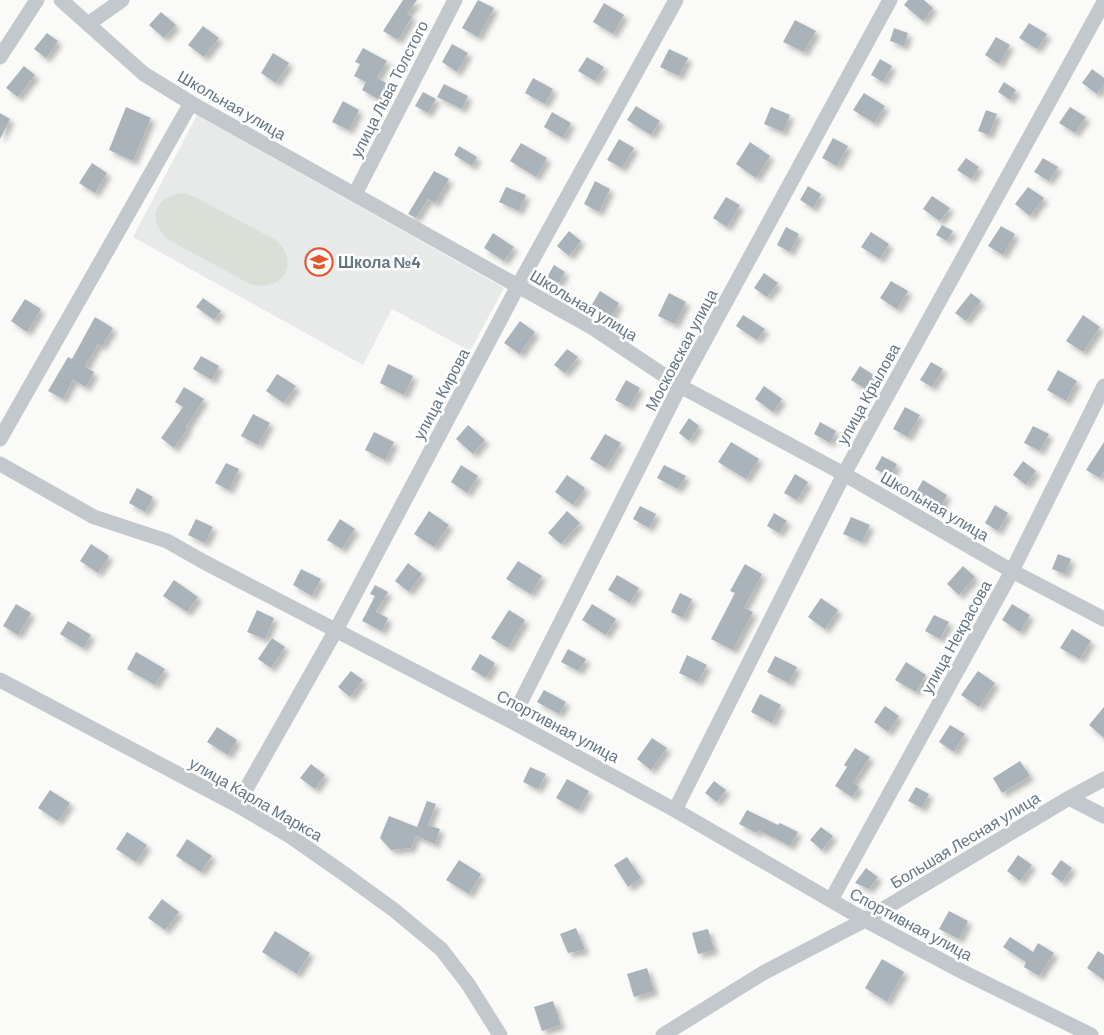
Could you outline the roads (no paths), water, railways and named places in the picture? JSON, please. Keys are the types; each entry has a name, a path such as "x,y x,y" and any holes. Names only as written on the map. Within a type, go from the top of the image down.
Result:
{"street":[{"path":"0,57 37,0"},
{"name":"Школьная улица","path":"61,0 144,74 191,103 593,328 680,386 844,474 1012,571 1104,619"},
{"path":"88,24 122,0"},
{"name":"улица Льва Толстого","path":"355,194 455,0"},
{"name":"улица Кирова","path":"237,805 336,630 518,286 676,0"},
{"name":"Московская улица","path":"511,720 680,386 890,0"},
{"name":"улица Крылова","path":"675,810 844,474 1104,2"},
{"path":"0,439 191,103"},
{"name":"улица Некрасова","path":"831,900 1012,571 1104,386"},
{"name":"Спортивная улица","path":"0,464 94,517 167,541 204,562 511,720 675,810 865,920 965,973 1091,1035"},
{"name":"улица Карла Маркса","path":"0,680 237,805 290,836 343,873 394,910 441,949 468,984 500,1035"},
{"name":"Большая Лесная улица","path":"663,1035 763,973 865,920 1104,779"},
{"path":"1069,798 1104,816"}],"place":[{"name":"Школа №4","path":"319,262"}]}
